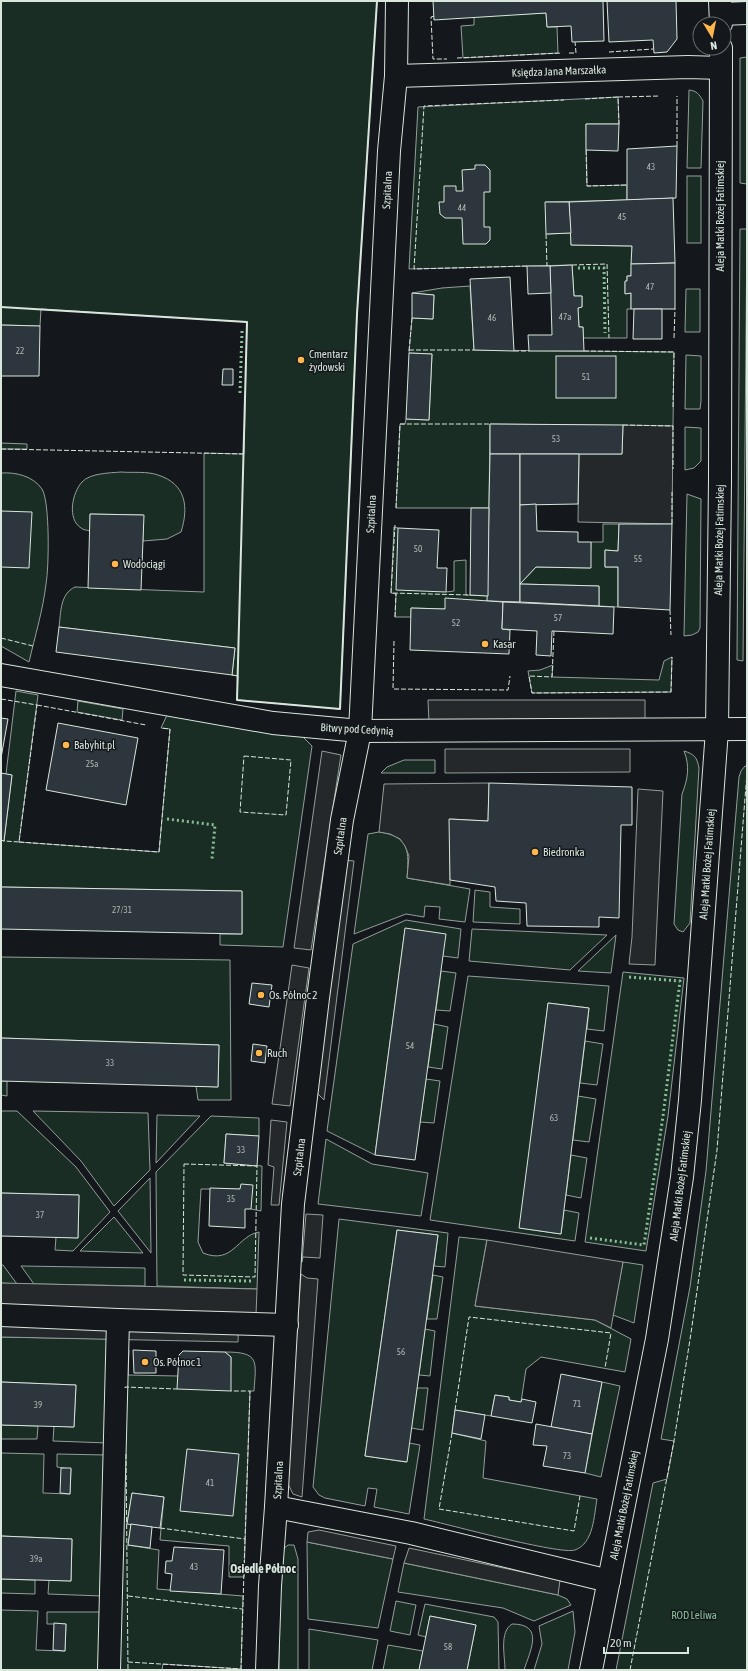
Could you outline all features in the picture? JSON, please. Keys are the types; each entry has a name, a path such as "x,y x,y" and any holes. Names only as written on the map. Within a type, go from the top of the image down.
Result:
{"street":[{"name":"Szpitalna","path":"266,1670 293,1204 317,1006 342,820 360,731 389,151 396,76 397,1"},
{"path":"721,13 747,13"},
{"name":"Księdza Jana Marszałka","path":"396,76 688,67 721,58"},
{"name":"Aleja Matki Bożej Fatimskiej","path":"591,1670 657,1339 682,1177 695,1040 716,730 720,481 721,58"},
{"name":"Bitwy pod Cedynią","path":"1,675 273,723 360,731 747,729"},
{"path":"1,1315 287,1325"},
{"path":"109,1670 118,1320"},
{"path":"276,1508 411,1533 609,1581"}],"green space":[{"name":"Cmentarz żydowski","path":"1,1 377,1 357,314 340,709 237,700 238,676 232,675 235,648 59,627 62,604 66,594 75,587 204,592 204,453 244,454 247,322 41,309 40,326 1,325"},
{"path":"546,13 547,27 557,27 558,53 463,58 461,26 474,25 474,16"},
{"path":"747,57 747,184 740,183 740,58"},
{"path":"689,90 698,93 703,101 701,168 687,168"},
{"path":"618,97 619,124 586,124 587,186 627,185 627,200 546,202 547,234 571,233 571,245 632,246 631,276 627,276 627,281 625,282 625,293 631,293 631,309 627,309 627,338 583,338 583,327 579,327 578,308 582,307 582,296 574,296 572,265 409,269 418,107"},
{"path":"687,176 701,176 701,243 687,243"},
{"path":"740,229 747,229 743,661 737,660"},
{"path":"470,286 474,350 674,352 673,426 490,424 489,508 396,508 400,424 405,424 406,419 429,420 432,354 409,353 412,318 433,319 434,295 412,293 442,288"},
{"path":"686,289 700,289 700,332 685,332"},
{"path":"686,355 701,356 700,409 685,409"},
{"path":"685,427 701,428 701,461 694,468 685,470"},
{"path":"1,443 27,444 27,449 1,449"},
{"path":"121,472 154,474 175,484 180,490 185,505 185,514 181,532 167,539 143,541 143,515 90,514 90,531 82,529 77,524 74,519 72,506 76,493 82,482 95,475"},
{"path":"1,473 18,474 29,478 42,489 45,496 48,520 47,576 43,604 29,662 1,646"},
{"path":"687,494 701,499 700,628 698,632 692,635 684,636"},
{"path":"603,524 619,524 618,551 605,550 605,567 618,567 618,607 599,606 599,586 520,584 536,567 590,568 591,542 603,542"},
{"path":"394,527 398,528 446,592 454,591 454,561 466,560 466,595 488,596 487,601 445,609 411,608 411,617 395,617 396,594 391,593"},
{"path":"672,657 671,692 532,693 528,671 540,670 553,665 552,677 659,680 664,661"},
{"path":"16,691 38,695 19,842 159,852 170,729 161,728 167,715 302,736 312,746 283,947 220,945 220,934 242,934 242,891 1,887 1,840 4,841 12,775 6,774"},
{"path":"78,701 123,709 122,720 77,712"},
{"path":"684,751 694,756 699,768 690,923 683,932 678,930 674,924 682,794 688,772"},
{"path":"404,760 435,760 435,773 381,773 387,767"},
{"name":"ROD Leliwa","path":"745,766 747,766 747,1670 616,1670 653,1483 667,1479 674,1441 661,1439 690,1287 706,1171 739,777"},
{"path":"379,832 397,837 402,841 408,860 407,878 470,889 465,922 439,919 440,907 425,906 424,917 406,914 354,934 368,834"},
{"path":"475,890 490,892 490,907 520,909 520,924 473,922"},
{"path":"406,920 461,929 458,958 443,956 405,929 375,1155 327,1131 353,944"},
{"path":"472,929 607,935 570,970 469,961"},
{"path":"616,935 611,973 578,971"},
{"path":"1,957 230,960 231,1100 198,1100 196,1086 218,1087 219,1045 1,1038"},
{"path":"441,971 456,973 450,1011 436,1010"},
{"path":"623,972 684,978 668,1116 646,1251 585,1242"},
{"path":"468,976 609,986 604,1031 587,1029 589,1008 548,1003 520,1228 561,1234 564,1210 579,1213 575,1241 430,1220"},
{"path":"434,1024 448,1027 442,1069 428,1067"},
{"path":"585,1041 603,1044 597,1085 580,1083"},
{"path":"426,1079 440,1081 434,1123 420,1122"},
{"path":"1,1081 7,1081 7,1096 1,1095"},
{"path":"578,1096 596,1099 589,1142 573,1140"},
{"path":"1,1111 17,1111 76,1167 110,1212 73,1251 55,1250 56,1237 78,1238 79,1195 1,1193"},
{"path":"33,1111 148,1113 150,1170 114,1206 81,1161"},
{"path":"157,1115 200,1116 156,1163"},
{"path":"211,1116 259,1118 259,1136 226,1134 224,1163 262,1166 261,1211 251,1209 240,1189 201,1189 198,1242 203,1253 213,1256 221,1255 228,1253 245,1239 259,1232 257,1289 157,1286 156,1172"},
{"path":"326,1139 372,1164 428,1173 421,1216 318,1204"},
{"path":"571,1155 587,1158 581,1198 566,1195"},
{"path":"150,1178 151,1253 118,1211"},
{"path":"114,1217 143,1253 80,1251"},
{"path":"339,1219 448,1233 445,1267 434,1266 438,1235 397,1230 365,1456 406,1462 409,1443 420,1445 409,1514 374,1507 377,1489 368,1488 365,1506 325,1498 319,1495 313,1487"},
{"path":"459,1237 487,1240 475,1306 595,1320 631,1339 625,1372 541,1357 526,1369 521,1402 509,1400 509,1397 495,1395 491,1416 455,1410 452,1433 486,1441 483,1478 597,1499 590,1535 581,1546 575,1550 548,1548 527,1544 424,1519"},
{"path":"623,1262 643,1265 634,1323 613,1315"},
{"path":"1,1265 3,1265 17,1284 1,1283"},
{"path":"21,1266 145,1268 145,1286 34,1284"},
{"path":"433,1275 443,1277 437,1319 427,1319"},
{"path":"425,1329 435,1331 430,1376 419,1375"},
{"path":"1,1337 110,1339 108,1443 53,1441 54,1426 74,1427 76,1385 1,1382"},
{"path":"123,1350 129,1350 128,1375 178,1376 230,1390 231,1357 225,1352 236,1352 250,1356 255,1365 254,1391 250,1391 244,1577 229,1577 229,1546 160,1540 164,1497 132,1493 127,1523 131,1524 128,1545 159,1550 157,1589 243,1596 241,1669 163,1664 162,1670 119,1670"},
{"path":"602,1382 620,1386 601,1477 585,1473"},
{"path":"417,1388 428,1388 423,1430 411,1428"},
{"path":"1,1425 38,1426 37,1439 1,1439"},
{"path":"1,1453 44,1454 43,1493 70,1494 71,1469 57,1467 57,1454 106,1455 102,1596 48,1594 49,1580 71,1581 72,1539 1,1536"},
{"path":"307,1542 393,1559 378,1628 308,1619"},
{"path":"288,1545 294,1545 298,1559 298,1670 279,1670 280,1561 282,1550"},
{"path":"404,1563 558,1595 567,1599 571,1605 534,1621 503,1608 398,1592"},
{"path":"1,1579 35,1580 35,1594 1,1593"},
{"path":"396,1601 416,1605 410,1635 390,1631"},
{"path":"425,1604 494,1617 498,1622 499,1670 467,1670 476,1625 430,1616 426,1637 418,1635"},
{"path":"1,1610 38,1611 36,1650 65,1651 66,1624 47,1624 47,1612 100,1612 98,1670 1,1670"},
{"path":"573,1611 575,1632 568,1670 534,1670 542,1644 539,1626"},
{"path":"512,1624 522,1625 529,1629 532,1634 532,1647 524,1670 505,1670 504,1638 505,1633"},
{"path":"309,1629 378,1640 372,1670 309,1670"},
{"path":"388,1645 423,1651 419,1670 383,1670"}],"shaded area":[{"path":"623,425 673,426 672,524 578,522 579,454 622,454"},
{"path":"428,700 645,700 645,723 429,723"},
{"path":"445,749 630,749 630,772 445,773"},
{"path":"322,751 341,755 311,950 294,948"},
{"path":"489,783 488,821 450,819 450,885 407,878 409,856 405,846 400,839 390,834 379,832 384,784"},
{"path":"638,789 663,791 655,965 629,964 632,937"},
{"path":"344,860 354,861 324,1100 315,1091"},
{"path":"292,965 309,968 290,1106 272,1104"},
{"path":"271,1120 287,1122 279,1205 271,1205 274,1167 268,1165"},
{"path":"306,1214 323,1215 320,1258 303,1257 302,1262"},
{"path":"487,1240 623,1262 611,1328 595,1320 475,1306"},
{"path":"301,1274 307,1278 318,1279 302,1497 293,1494 288,1484 287,1475"},
{"path":"1,1283 257,1289 256,1315 239,1314 238,1342 1,1337"},
{"path":"319,1530 396,1546 393,1559 307,1542 308,1532"},
{"path":"409,1548 560,1580 558,1595 404,1563"}],"building":[{"path":"433,1 603,1 604,41 572,42 571,26 547,27 546,13 434,20"},
{"path":"607,1 676,1 677,39 667,52 654,53 653,40 609,42"},
{"path":"586,124 619,124 618,151 586,150"},
{"path":"677,146 676,198 627,200 627,149"},
{"path":"475,165 485,165 490,170 490,192 484,192 484,227 490,227 490,240 486,244 463,244 462,218 445,218 440,214 439,202 444,202 444,186 456,186 456,191 463,191 462,170 475,169"},
{"path":"673,198 675,263 631,264 632,246 571,245 569,202"},
{"path":"545,202 569,202 571,233 546,234"},
{"path":"675,263 675,309 631,309 631,293 625,294 625,281 627,281 627,276 631,276 631,264"},
{"path":"572,265 574,296 582,296 582,307 578,308 579,327 583,327 584,351 529,351 528,335 552,335 550,266"},
{"path":"527,266 550,266 551,293 528,294"},
{"path":"510,277 514,351 474,350 470,279"},
{"path":"412,293 434,295 433,319 412,318"},
{"path":"634,309 662,309 662,339 633,339"},
{"path":"1,325 40,326 39,376 1,376"},
{"path":"409,353 432,354 429,420 406,419"},
{"path":"556,356 616,356 616,398 556,398"},
{"path":"223,369 233,369 233,385 222,385"},
{"path":"490,424 623,425 622,454 490,454"},
{"path":"490,454 520,454 520,602 487,601"},
{"path":"520,454 579,454 578,504 520,505"},
{"path":"536,504 537,531 578,532 578,542 591,542 591,568 536,567 520,584 520,505"},
{"path":"471,508 489,508 488,596 470,595"},
{"path":"1,511 32,512 29,568 1,567"},
{"name":"Wodociągi","path":"90,514 144,515 141,590 88,588"},
{"path":"619,524 672,524 670,610 618,607 618,567 605,567 605,550 618,551"},
{"path":"398,528 439,530 437,568 447,568 446,592 396,590"},
{"path":"520,584 599,586 599,606 520,602"},
{"path":"445,598 503,602 502,629 510,630 509,654 410,650 411,608 445,609"},
{"path":"503,602 614,607 613,634 552,631 551,656 536,655 537,631 502,629"},
{"path":"59,627 235,648 232,675 56,652"},
{"path":"1,718 8,719 1,758"},
{"path":"58,723 138,738 126,805 46,790"},
{"path":"1,773 12,775 4,841 1,840"},
{"name":"Biedronka","path":"489,783 632,787 632,825 621,825 619,918 599,917 599,927 527,926 526,903 496,901 495,887 450,880 449,819 488,821"},
{"path":"1,887 242,891 242,934 1,929"},
{"path":"405,928 446,934 415,1160 375,1155"},
{"name":"Os. Północ 2","path":"252,983 272,985 269,1007 249,1004"},
{"path":"548,1003 589,1008 561,1234 519,1228"},
{"path":"1,1038 219,1045 218,1087 1,1081"},
{"name":"Ruch","path":"253,1044 267,1046 265,1063 251,1061"},
{"path":"226,1134 259,1136 257,1166 224,1163"},
{"path":"241,1184 253,1185 251,1209 245,1209 245,1228 209,1226 210,1188 240,1189"},
{"path":"1,1193 79,1195 78,1238 1,1236"},
{"path":"397,1230 438,1235 407,1462 365,1456"},
{"name":"Os. Północ 1","path":"133,1350 156,1351 156,1373 134,1373"},
{"path":"183,1351 225,1352 231,1357 231,1391 177,1389 179,1355"},
{"path":"561,1374 602,1382 592,1434 551,1427"},
{"path":"1,1382 76,1385 74,1427 1,1425"},
{"path":"495,1395 509,1397 509,1400 521,1402 522,1399 536,1402 532,1423 491,1416"},
{"path":"455,1410 485,1415 481,1439 452,1433"},
{"path":"536,1424 592,1434 585,1473 543,1466 547,1446 533,1445"},
{"path":"187,1449 239,1454 233,1516 180,1511"},
{"path":"61,1468 71,1468 70,1494 60,1493"},
{"path":"132,1493 164,1497 160,1528 127,1524"},
{"path":"131,1524 152,1527 150,1548 128,1545"},
{"path":"1,1536 72,1539 71,1581 1,1579"},
{"path":"174,1547 224,1550 221,1594 170,1591 172,1574 165,1573 166,1561 172,1561"},
{"path":"430,1616 476,1625 467,1670 419,1670"},
{"path":"54,1623 66,1624 65,1651 53,1650"}],"hedge":[{"path":"578,268 604,268 605,333"},
{"path":"240,393 242,331"},
{"path":"167,819 215,825 212,859"},
{"path":"590,1238 644,1245 663,1116 680,981 628,977"},
{"path":"184,1280 252,1281"}],"fence":[{"path":"434,16 431,17 433,59 447,59"},
{"path":"569,53 576,53 575,42"},
{"path":"609,52 653,49"},
{"path":"457,58 562,53"},
{"path":"618,97 660,96"},
{"path":"677,96 677,146"},
{"path":"585,99 618,97 619,124"},
{"path":"527,266 414,269 424,106 564,100"},
{"path":"586,150 587,186 627,185"},
{"path":"546,234 547,266"},
{"path":"572,265 607,264 609,338"},
{"path":"674,338 675,309"},
{"path":"409,351 412,318"},
{"path":"409,350 474,350"},
{"path":"514,351 529,351"},
{"path":"584,351 674,352 673,407"},
{"path":"396,508 400,424 490,424"},
{"path":"623,425 673,426 673,469"},
{"path":"1,449 244,454"},
{"path":"672,492 672,524"},
{"path":"395,525 391,593 470,595"},
{"path":"395,617 396,593"},
{"path":"670,610 671,635"},
{"path":"554,631 552,677 529,676 532,693 671,692 672,657"},
{"path":"1,638 33,646"},
{"path":"394,641 393,689 508,690 510,676"},
{"path":"232,675 238,676"},
{"path":"1,699 37,705 19,842 4,841"},
{"path":"37,705 146,725"},
{"path":"19,842 159,852 170,729 161,728"},
{"path":"244,756 291,760 286,815 240,812 244,756"},
{"path":"630,1670 674,1441 717,1150 747,773"},
{"path":"184,1164 257,1166 255,1277 183,1275 184,1164"},
{"path":"455,1410 469,1317 611,1333 605,1368"},
{"path":"125,1388 177,1389"},
{"path":"160,1528 245,1539 250,1391 231,1391"},
{"path":"452,1433 439,1509 574,1531 580,1496"},
{"path":"126,1454 128,1670"},
{"path":"241,1670 245,1538"},
{"path":"128,1596 242,1609"},
{"path":"128,1662 241,1669"}],"wall":[{"path":"1,307 247,322 237,700 340,709 357,314 377,1"}],"place":[{"name":"Cmentarz żydowski","path":"301,360"},
{"name":"Wodociągi","path":"115,564"},
{"name":"Kasar","path":"485,644"},
{"name":"Babyhit.pl","path":"66,745"},
{"name":"Biedronka","path":"535,852"},
{"name":"Os. Północ 2","path":"261,995"},
{"name":"Ruch","path":"259,1053"},
{"name":"Os. Północ 1","path":"145,1362"}],"district":[{"name":"Osiedle Północ","path":"263,1569"}]}
